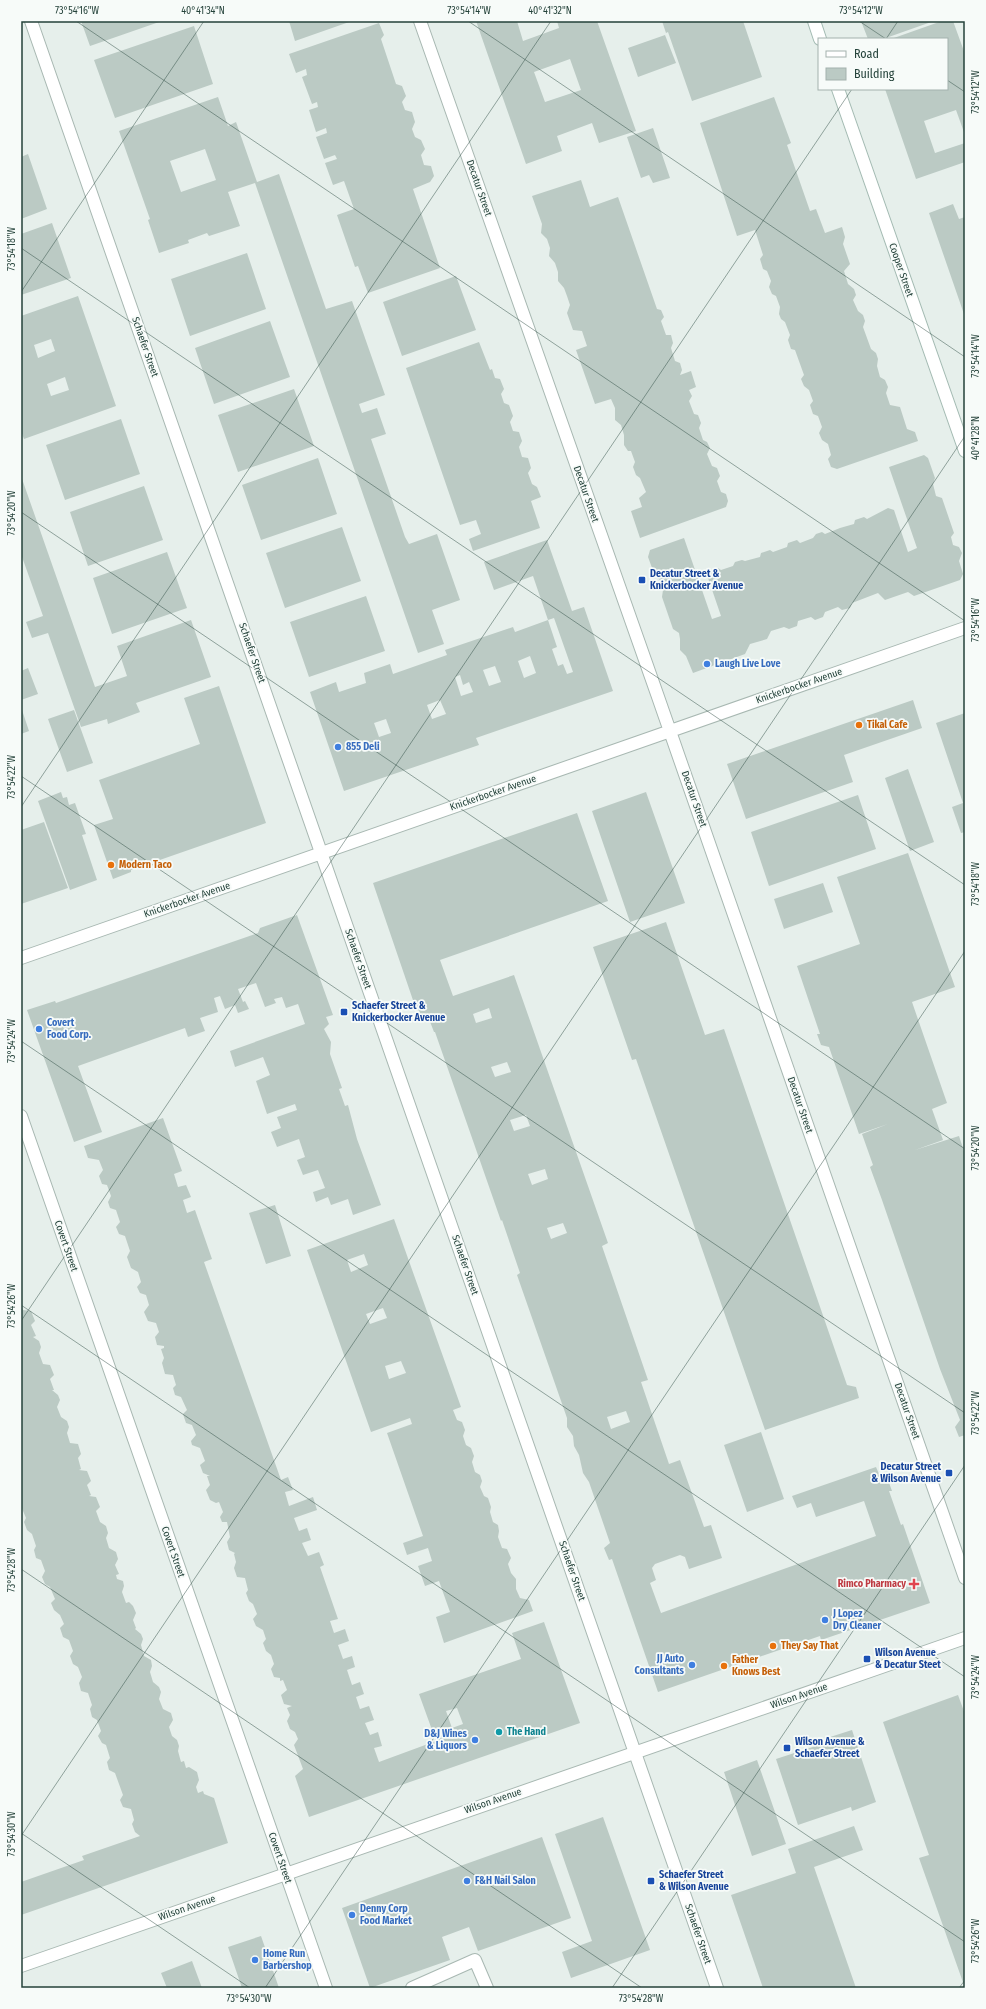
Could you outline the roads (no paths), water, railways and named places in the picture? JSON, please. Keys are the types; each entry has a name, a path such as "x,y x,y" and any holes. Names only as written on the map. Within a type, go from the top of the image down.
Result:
{"street":[{"name":"Schaefer Street","path":"31,21 717,1988"},
{"name":"Decatur Street","path":"420,21 670,731 965,1578"},
{"path":"814,21 820,38"},
{"name":"Cooper Street","path":"838,90 965,451"},
{"name":"Knickerbocker Avenue","path":"21,958 965,628"},
{"name":"Covert Street","path":"21,1116 326,1988"},
{"name":"Wilson Avenue","path":"21,1966 965,1638"},
{"path":"412,1988 475,1960 487,1988"}],"place":[{"name":"Decatur Street & Knickerbocker Avenue","path":"642,580"},
{"name":"Laugh Live Love","path":"707,664"},
{"name":"Tikal Cafe","path":"859,725"},
{"name":"855 Deli","path":"338,747"},
{"name":"Modern Taco","path":"111,865"},
{"name":"Schaefer Street & Knickerbocker Avenue","path":"344,1012"},
{"name":"Covert Food Corp.","path":"39,1029"},
{"name":"Decatur Street & Wilson Avenue","path":"949,1473"},
{"name":"Rimco Pharmacy","path":"914,1584"},
{"name":"J Lopez Dry Cleaner","path":"825,1620"},
{"name":"They Say That","path":"773,1646"},
{"name":"Wilson Avenue & Decatur Steet","path":"867,1659"},
{"name":"JJ Auto Consultants","path":"692,1665"},
{"name":"Father Knows Best","path":"724,1666"},
{"name":"The Hand","path":"499,1732"},
{"name":"D&J Wines & Liquors","path":"475,1740"},
{"name":"Wilson Avenue & Schaefer Street","path":"787,1748"},
{"name":"F&H Nail Salon","path":"467,1881"},
{"name":"Schaefer Street & Wilson Avenue","path":"651,1881"},
{"name":"Denny Corp Food Market","path":"352,1915"},
{"name":"Home Run Barbershop","path":"255,1960"}]}
